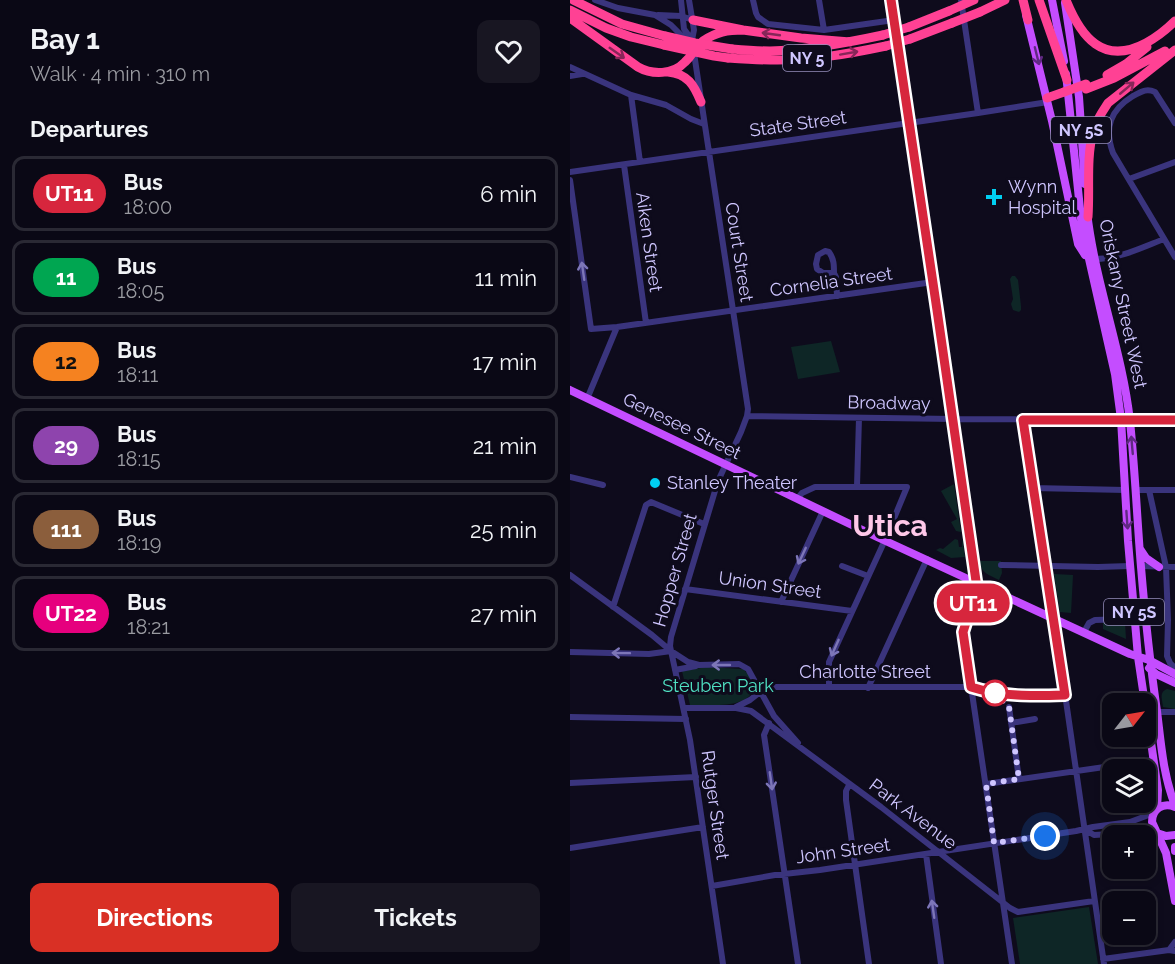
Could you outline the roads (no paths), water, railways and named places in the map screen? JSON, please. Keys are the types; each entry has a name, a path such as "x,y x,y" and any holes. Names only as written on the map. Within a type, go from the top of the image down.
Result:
{"highway":[{"name":"NY 5","path":"573,0 664,41 714,56 730,53 786,51 883,35 909,27 974,0"},
{"name":"NY 5","path":"730,53 771,60 842,55 910,39 1005,0"},
{"path":"1022,0 1028,20"},
{"path":"1039,0 1067,80"},
{"path":"1065,0 1081,30 1095,44 1107,50 1127,52 1158,37"},
{"name":"NY 5","path":"570,10 606,28 631,37 664,41"},
{"path":"570,18 646,72 672,72 688,80 695,88 701,102"},
{"path":"693,20 743,30 850,42"},
{"path":"1086,87 1126,64 1175,21"},
{"path":"666,72 684,64 693,45 717,33 743,30"},
{"path":"1088,217 1092,134 1101,114 1108,104 1175,47"},
{"path":"1047,100 1114,78 1175,47"}],"main road":[{"name":"Oriskany Street West","path":"1052,0 1067,80 1082,228 1091,259 1125,420 1136,490 1140,566 1150,665 1163,759 1175,806"},
{"name":"Oriskany Street West","path":"1065,0 1079,97 1091,259"},
{"path":"1028,20 1078,244 1091,259"},
{"name":"Genesee Street","path":"570,390 797,499 1138,657 1150,665 1175,674"},
{"name":"Oriskany Street West","path":"1125,420 1128,541 1143,693"},
{"path":"1128,541 1140,566"},
{"path":"1139,545 1146,558 1163,567"},
{"name":"Genesee Street","path":"1150,665 1156,674 1175,683"},
{"path":"1156,778 1158,790 1156,804"},
{"path":"1156,810 1166,805 1175,806"},
{"path":"1156,832 1166,836 1175,835"},
{"path":"1156,832 1168,858 1175,902"}],"street":[{"path":"595,0 618,8 655,15 681,16 693,20"},
{"path":"616,0 618,8"},
{"name":"Court Street","path":"681,0 684,29 693,45"},
{"name":"Court Street","path":"689,0 704,124 748,409 726,465"},
{"path":"753,0 758,17 768,24 824,30 894,20"},
{"path":"819,0 824,30"},
{"path":"891,0 979,592 971,607 963,632 1012,964"},
{"path":"961,0 978,113"},
{"path":"655,15 671,25 693,45"},
{"path":"570,67 631,95 666,105 704,124"},
{"path":"570,76 582,74"},
{"path":"1175,123 1154,91 1146,90 1118,107 1109,132 1113,153 1175,257"},
{"path":"631,95 640,162"},
{"name":"State Street","path":"570,172 978,113 1047,100"},
{"path":"1129,178 1175,162"},
{"name":"Aiken Street","path":"624,165 646,323"},
{"name":"Cornelia Street","path":"570,180 591,329 933,282"},
{"path":"1091,259 1107,259 1123,255 1164,239"},
{"path":"834,273 837,296"},
{"path":"587,399 617,327"},
{"name":"Broadway","path":"747,416 1175,420"},
{"path":"857,486 859,418"},
{"path":"1023,420 1103,961 1172,950 1175,942"},
{"name":"Hopper Street","path":"671,651 671,637 685,589 718,481 726,465"},
{"path":"570,477 603,485"},
{"path":"797,499 802,493 815,487 907,487 829,662 830,687"},
{"path":"1033,488 1125,490"},
{"path":"1136,490 1175,490"},
{"path":"1149,490 1172,620 1167,656 1175,668"},
{"path":"613,607 648,502 705,524"},
{"path":"781,602 823,511"},
{"path":"868,688 927,559"},
{"path":"1001,565 1130,566"},
{"path":"842,566 868,576"},
{"path":"1140,566 1175,567"},
{"path":"570,574 671,651 688,662 699,665"},
{"name":"Union Street","path":"685,589 852,611"},
{"path":"1084,632 1089,623 1095,620 1125,619 1136,624"},
{"path":"570,652 649,654 671,651"},
{"name":"Rutger Street","path":"671,651 696,777 723,963"},
{"path":"675,670 699,665 743,666 748,669 761,691 736,708 684,708"},
{"name":"Charlotte Street","path":"761,691 770,687 971,687"},
{"name":"Park Avenue","path":"761,691 774,716 805,750"},
{"path":"1009,707 1019,779"},
{"name":"Park Avenue","path":"736,708 751,711 769,723 1012,909 1024,912 1094,901"},
{"path":"1157,712 1175,712"},
{"path":"570,717 686,719"},
{"path":"1011,723 1035,719"},
{"path":"769,723 764,735 798,964"},
{"path":"986,784 1102,767"},
{"path":"570,783 696,777"},
{"path":"849,785 846,790 846,800 869,964"},
{"name":"John Street","path":"712,886 1130,822 1150,813"},
{"path":"570,848 703,828"},
{"name":"John Street","path":"1084,829 1094,835 1102,835"},
{"path":"926,854 941,964"},
{"path":"715,964 723,963"}],"place":[{"name":"Wynn Hospital","path":"994,197"},
{"name":"Stanley Theater","path":"655,483"}],"district":[{"name":"Utica","path":"890,526"}],"park label":[{"name":"Steuben Park","path":"718,686"}]}
